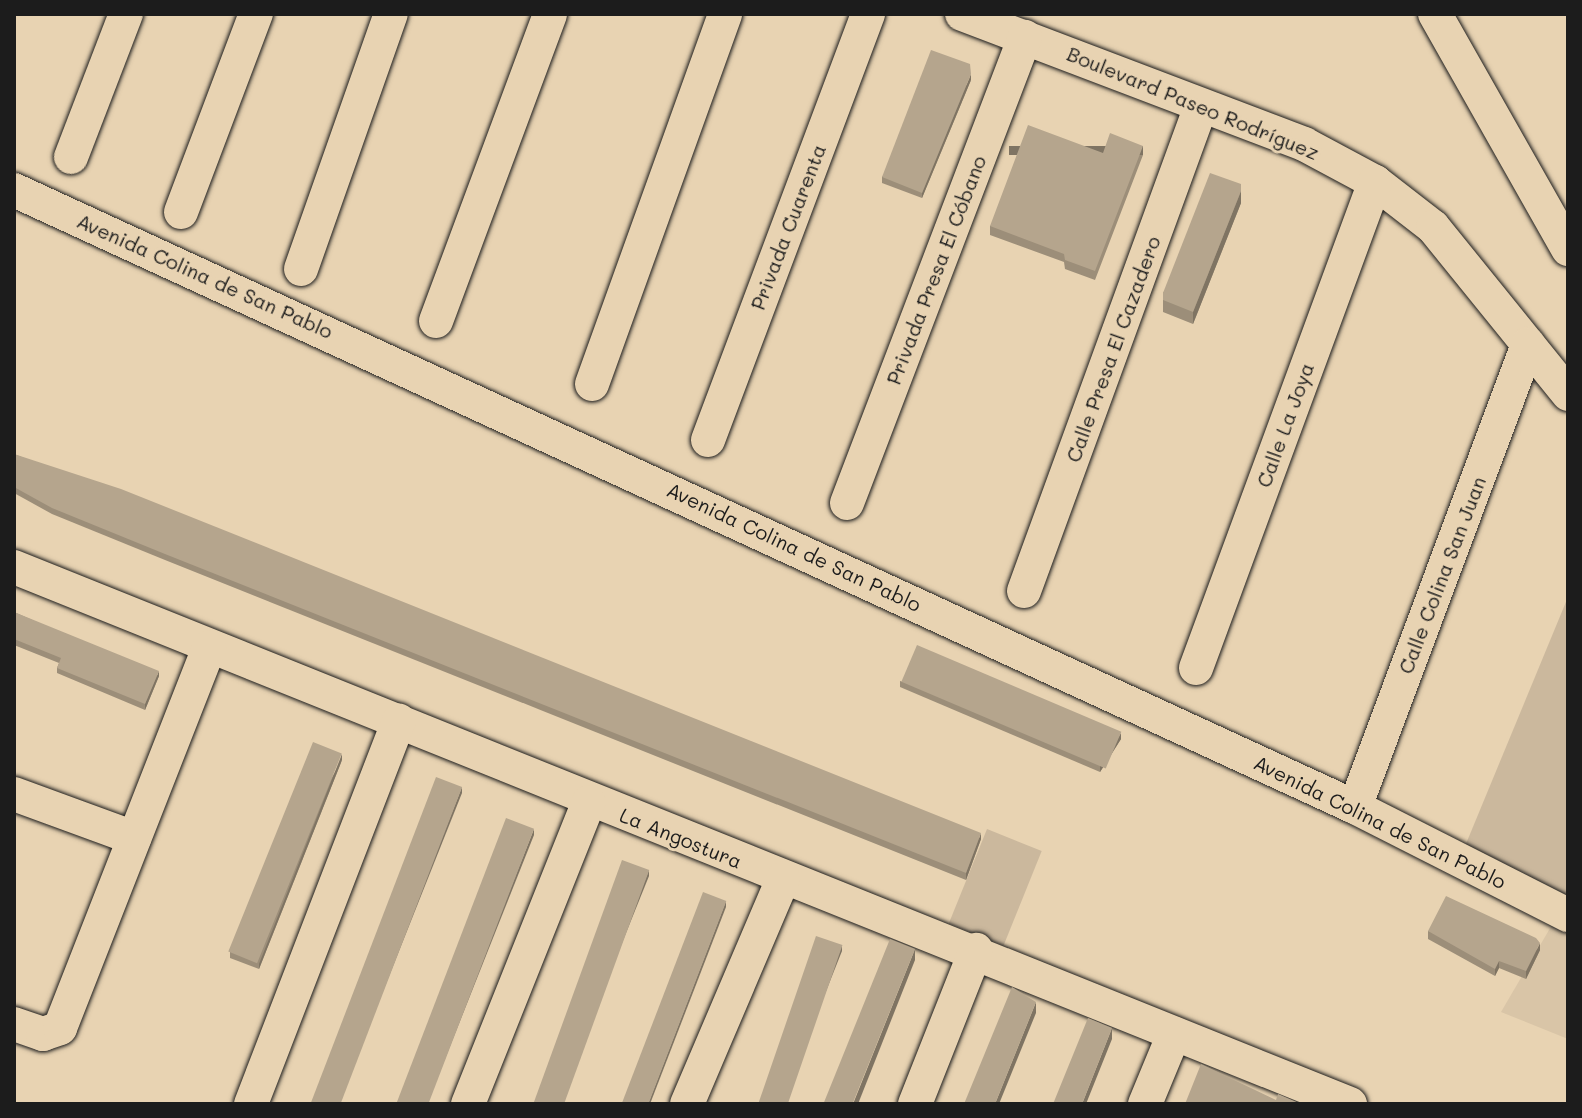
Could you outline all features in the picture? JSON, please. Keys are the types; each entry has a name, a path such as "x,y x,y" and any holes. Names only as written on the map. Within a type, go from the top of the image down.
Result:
{"street":[{"path":"71,157 126,14"},
{"path":"181,212 256,14"},
{"path":"301,269 391,14"},
{"path":"436,321 550,14"},
{"path":"592,384 725,14"},
{"name":"Privada Cuarenta","path":"708,440 868,14"},
{"path":"1435,14 1568,249"},
{"name":"Boulevard Paseo Rodríguez","path":"966,15 1304,144 1375,182 1433,227 1568,394"},
{"name":"Privada Presa El Cóbano","path":"847,503 1025,37"},
{"name":"Calle Presa El Cazadero","path":"1024,591 1201,106"},
{"name":"Calle La Joya","path":"1196,668 1375,182"},
{"name":"Avenida Colina de San Pablo","path":"14,190 1355,807 1568,915"},
{"name":"Calle Colina San Juan","path":"1355,807 1528,344"},
{"name":"La Angostura","path":"14,567 399,721 589,802 783,879 976,950 1350,1104"},
{"path":"14,1024 52,1034 60,1028 209,647"},
{"path":"251,1104 399,721"},
{"path":"14,794 134,838"},
{"path":"468,1104 589,802"},
{"path":"687,1104 783,879"},
{"path":"915,1104 976,950"},
{"path":"1145,1104 1174,1034"}],"shaded area":[{"path":"1568,597 1568,922 1456,868"},
{"path":"987,829 1042,851 1003,946 949,924"},
{"path":"1556,918 1568,922 1568,1039 1501,1012"}],"building":[{"path":"931,50 970,64 971,74 922,193 882,177"},
{"path":"1028,125 1103,153 1110,133 1143,146 1095,271 1065,260 1064,254 990,226"},
{"path":"1210,173 1241,184 1241,191 1193,312 1163,300 1163,293"},
{"path":"14,454 121,489 981,833 966,873 52,508 14,487"},
{"path":"14,612 159,671 145,704 57,668 61,658 14,639"},
{"path":"917,645 1121,732 1106,769 901,682"},
{"path":"313,742 342,754 257,963 228,952"},
{"path":"436,777 462,787 340,1104 310,1104"},
{"path":"506,818 534,829 428,1104 396,1104"},
{"path":"622,860 649,870 564,1104 533,1104"},
{"path":"703,892 726,901 648,1104 622,1104"},
{"path":"1446,896 1536,938 1540,943 1526,971 1499,961 1495,969 1428,931"},
{"path":"816,936 842,945 788,1104 758,1104"},
{"path":"890,939 915,949 852,1104 823,1104"},
{"path":"1012,987 1036,1002 995,1104 964,1104"},
{"path":"1088,1018 1112,1028 1082,1104 1053,1104"},
{"path":"1201,1064 1276,1100 1278,1094 1301,1104 1185,1104"}]}
